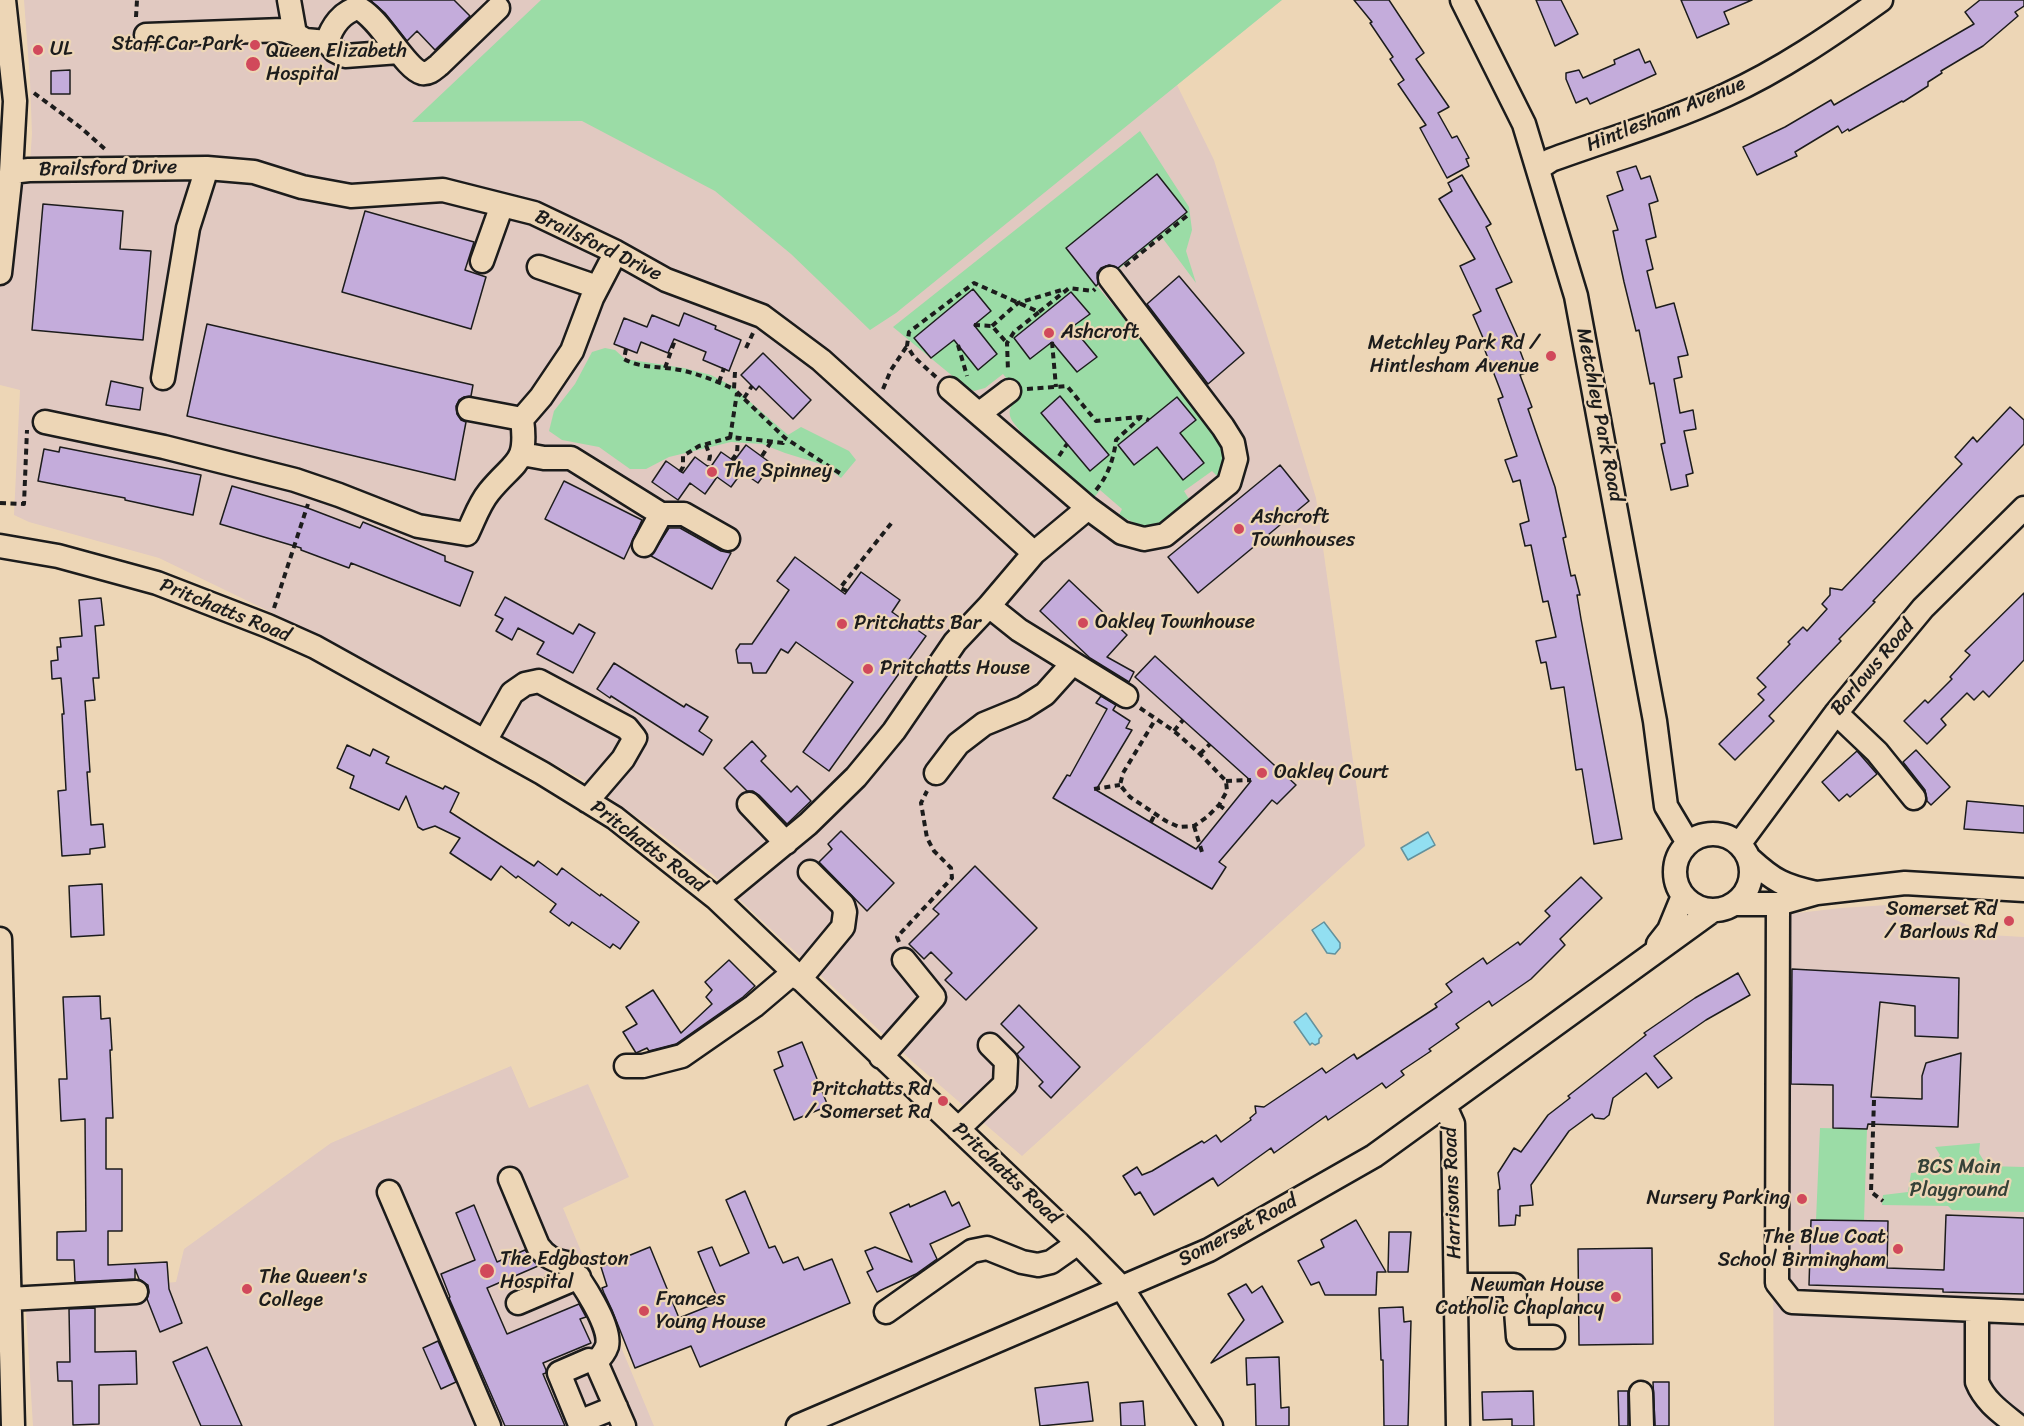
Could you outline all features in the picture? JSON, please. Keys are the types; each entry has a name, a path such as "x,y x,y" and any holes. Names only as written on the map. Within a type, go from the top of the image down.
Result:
{"street":[{"path":"0,273 11,172 8,100 14,78 4,0"},
{"path":"289,0 295,34"},
{"name":"Metchley Park Road","path":"1462,0 1524,124 1576,296 1655,721 1666,806 1688,843"},
{"name":"Hintlesham Avenue","path":"1539,168 1551,160 1726,95 1816,46 1881,0"},
{"path":"327,42 330,32 338,21 351,10 358,8 371,18 399,52 417,71 422,73 432,70 498,8"},
{"path":"141,26 283,30 305,40 327,42 335,51 345,56 399,52"},
{"path":"163,378 188,228 207,168"},
{"name":"Brailsford Drive","path":"11,172 207,168 254,172 302,187 351,196 443,190 534,213 616,252 666,280 762,316 821,360 1034,553"},
{"path":"482,261 502,205"},
{"path":"36,421 164,447 314,486 418,526 467,534 488,493 522,454 524,439 522,419 541,397 572,351 597,287 616,252"},
{"path":"539,267 597,287"},
{"path":"950,389 1085,506 1122,533 1144,540 1165,535 1229,483 1236,459 1233,443 1223,426 1110,278"},
{"path":"980,413 1009,391"},
{"path":"469,409 522,419"},
{"path":"522,454 544,458 571,458 661,514 684,514 728,539"},
{"path":"717,899 786,843 856,777 894,731 955,642 1034,553 1085,506"},
{"name":"Barlows Road","path":"1745,851 1836,713 1923,608 2024,508"},
{"path":"644,545 661,514"},
{"name":"Pritchatts Road","path":"0,546 58,556 157,583 268,626 315,647 485,741 615,818 717,899 1122,1288 1210,1426"},
{"path":"989,606 1019,630 1126,696"},
{"path":"936,773 958,744 984,724 1023,708 1045,694 1072,663"},
{"path":"485,741 512,693 525,684 539,681 627,728 634,738 623,759 587,801"},
{"path":"1836,713 1876,752 1914,798"},
{"path":"749,804 786,843"},
{"path":"1745,851 1751,882 1744,896 1735,904 1725,909 1712,911 1696,907 1683,897 1677,885 1675,871 1677,860 1688,843 1696,837 1718,833 1727,835 1745,851 1769,876 1781,884 1817,893"},
{"path":"626,1066 643,1066 682,1056 797,975 843,927 845,918 843,905 810,872"},
{"path":"1735,904 1778,904 1817,893 1905,883 2024,890"},
{"name":"Somerset Road","path":"1639,965 1670,930 1683,897"},
{"path":"1778,904 1777,1283 1792,1302 2024,1312"},
{"name":"Somerset Road","path":"798,1426 1122,1288 1219,1244 1374,1156 1712,911"},
{"path":"0,939 5,1297 13,1426"},
{"path":"881,1057 934,997 904,960"},
{"path":"958,1130 1005,1084 1006,1061 990,1045"},
{"name":"Harrisons Road","path":"1445,1106 1454,1124 1458,1426"},
{"path":"510,1179 538,1246 544,1254 556,1261 567,1263 579,1277 607,1330 607,1347 597,1362"},
{"path":"388,1192 489,1426"},
{"path":"886,1312 972,1251 987,1248 1022,1262 1038,1265 1051,1262 1078,1244"},
{"path":"518,1303 579,1277"},
{"path":"1456,1285 1514,1285 1518,1337 1553,1337"},
{"path":"5,1297 136,1292"},
{"path":"1977,1310 1977,1382 1981,1393 1988,1401 2018,1426"},
{"path":"589,1360 597,1362 620,1417 579,1422 559,1373 589,1360"},
{"path":"1641,1394 1642,1426"}],"path":[{"path":"137,0 141,26"},
{"path":"14,78 106,149 116,169"},
{"path":"870,405 907,346 909,332 974,283 1039,312 1014,332 1007,343 1009,391 1067,386 1096,421 1141,417 1149,420"},
{"path":"974,325 992,326 1018,303 1069,288"},
{"path":"992,326 1007,343"},
{"path":"746,348 755,328"},
{"path":"665,368 675,339"},
{"path":"1052,342 1056,387"},
{"path":"907,346 914,357 950,389"},
{"path":"626,348 624,359 635,365 679,370 718,382 736,391 785,438 841,474"},
{"path":"718,382 724,369"},
{"path":"730,438 736,391 735,372"},
{"path":"744,398 752,386"},
{"path":"1085,506 1101,483 1114,456 1116,440 1141,417"},
{"path":"0,503 24,504 36,421"},
{"path":"680,472 683,467 683,456 699,446 730,438 783,443 785,438"},
{"path":"732,460 737,453 738,438"},
{"path":"762,456 771,442"},
{"path":"706,445 710,456 708,466"},
{"path":"268,626 314,486"},
{"path":"847,591 840,588 893,521"},
{"path":"1155,720 1174,731 1200,754 1226,781 1227,790 1219,805 1207,817 1194,826 1179,827 1155,814 1130,796 1120,785 1122,773 1155,720"},
{"path":"1174,731 1183,720"},
{"path":"1200,754 1210,744"},
{"path":"904,960 897,937 952,878 951,868 934,851 927,838 921,803 936,773"},
{"path":"1226,781 1251,780"},
{"path":"1094,789 1120,785"},
{"path":"1219,805 1227,811"},
{"path":"1150,822 1155,814"},
{"path":"1194,826 1202,852"},
{"path":"1874,1100 1871,1191 1883,1201"}],"shaded area":[{"path":"24,0 1282,0 1177,85 1214,160 1316,498 1365,846 1022,1156 914,1063 712,874 654,829 585,781 320,636 159,558 29,522 14,515 20,390 0,385 0,175 29,176 32,134"},
{"name":"The Blue Coat School Birmingham","path":"1919,903 1989,935 2024,937 2024,1426 1774,1426 1771,920 1789,914 1841,908"},
{"path":"511,1066 529,1108 588,1084 629,1177 563,1208 654,1426 33,1426 25,1296 176,1282 184,1249 331,1143"}],"green space":[{"path":"541,0 1282,0 896,313 870,330 791,254 715,191 582,121 412,122"},
{"path":"1140,131 1189,207 1192,230 1186,251 1196,283 1161,236 1097,286 1189,397 1223,445 1226,457 1224,469 1218,477 1212,471 1184,491 1189,499 1158,525 1144,528 1119,515 1122,509 1100,490 1093,499 1023,434 1010,416 1012,404 1020,396 1003,374 985,388 974,391 893,327"},
{"path":"605,348 615,350 625,359 684,368 711,375 732,386 788,435 801,427 849,451 856,460 841,478 824,465 762,444 731,442 669,457 646,469 630,469 599,447 562,440 549,431 554,411 575,384 592,352"},
{"path":"1820,1128 1867,1129 1864,1221 1816,1220"},
{"name":"BCS Main Playground","path":"1980,1143 1979,1153 1987,1166 2024,1167 2024,1212 1952,1210 1948,1206 1882,1205 1883,1195 1908,1192 1911,1173 1929,1171 1940,1155 1935,1147"}],"water":[{"path":"1428,832 1435,845 1408,860 1401,848"},
{"path":"1324,922 1340,943 1340,948 1335,954 1327,953 1312,930"},
{"path":"1306,1013 1322,1036 1319,1043 1315,1045 1312,1043 1310,1045 1294,1022"}],"building":[{"path":"370,0 454,0 470,16 435,50 417,31 407,41 385,13"},
{"path":"1354,0 1389,0 1424,53 1416,59 1449,107 1438,113 1452,138 1457,136 1469,158 1466,159 1469,166 1447,178 1420,128 1426,125 1398,84 1404,80 1390,59 1393,57 1370,23 1372,22"},
{"path":"1536,0 1561,0 1578,34 1555,46"},
{"path":"1681,0 1752,0 1724,12 1729,24 1697,38"},
{"path":"1980,0 2024,0 2024,6 2015,12 2018,16 1983,46 1941,71 1942,73 1928,82 1928,86 1903,102 1849,131 1848,129 1842,133 1838,126 1795,152 1797,156 1757,175 1743,147 1785,127 1831,100 1834,105 1974,24 1965,12"},
{"path":"1639,49 1645,63 1650,61 1656,74 1590,104 1587,98 1576,103 1566,79 1566,73 1579,70 1583,78 1615,64 1614,60"},
{"path":"70,70 70,94 51,94 51,71"},
{"path":"1636,166 1641,179 1650,176 1658,201 1649,204 1656,237 1646,240 1653,269 1647,271 1656,308 1674,303 1688,355 1678,357 1682,377 1674,379 1680,413 1693,410 1696,429 1684,431 1693,473 1686,475 1688,486 1671,490 1661,444 1665,443 1654,383 1650,384 1639,330 1636,331 1613,231 1618,230 1607,196 1623,190 1617,172"},
{"path":"1157,174 1187,212 1118,268 1109,265 1101,268 1097,273 1098,284 1096,286 1066,248"},
{"path":"1462,175 1491,224 1486,227 1512,282 1496,289 1522,347 1519,348 1528,372 1520,375 1532,407 1528,409 1555,487 1566,537 1563,538 1571,576 1575,575 1580,595 1577,595 1581,619 1622,839 1594,844 1582,769 1576,770 1564,687 1551,689 1546,662 1541,663 1536,641 1556,637 1548,601 1543,602 1531,545 1525,546 1520,524 1529,521 1520,480 1513,482 1505,460 1517,456 1498,399 1503,397 1484,348 1487,347 1473,315 1481,311 1460,266 1475,259 1439,199 1452,191 1448,183"},
{"path":"43,204 123,211 120,249 151,251 143,340 32,330"},
{"path":"365,211 474,242 465,270 486,277 471,329 342,292"},
{"path":"1179,276 1244,353 1208,384 1147,304"},
{"path":"973,289 991,311 974,325 997,354 978,370 954,340 931,358 914,338"},
{"name":"Ashcroft","path":"1071,292 1090,314 1072,327 1097,357 1077,372 1052,342 1030,359 1014,338"},
{"path":"684,313 716,326 715,329 741,340 729,371 703,360 706,352 674,339 668,353 641,342 637,353 614,344 624,318 647,327 652,315 679,326"},
{"path":"207,324 473,385 471,396 459,400 456,406 457,414 461,420 466,422 455,480 187,416"},
{"path":"763,353 811,400 793,419 759,386 756,390 741,375"},
{"path":"111,381 143,388 140,410 106,405"},
{"path":"1060,396 1109,455 1090,471 1041,413"},
{"path":"1177,397 1196,420 1180,433 1204,463 1183,480 1157,447 1134,465 1118,445"},
{"path":"2010,407 2024,420 2024,444 1873,601 1875,602 1839,639 1841,641 1769,716 1774,721 1735,760 1719,744 1764,700 1758,694 1766,687 1757,678 1803,627 1807,631 1827,609 1822,604 1830,595 1830,588 1842,590 1962,464 1955,457 1973,437 1977,442"},
{"name":"The Spinney","path":"746,445 772,464 758,483 742,472 731,487 717,477 705,494 690,483 678,500 652,482 666,461 683,473 695,457 710,468 721,452 734,461"},
{"path":"60,447 201,475 193,515 125,500 125,498 38,481 44,449 59,452"},
{"name":"Ashcroft Townhouses","path":"1280,465 1309,501 1198,593 1168,557"},
{"path":"564,481 642,520 624,559 545,519"},
{"path":"232,486 305,507 360,528 363,522 445,556 445,561 473,572 460,606 351,563 349,568 301,550 301,548 220,524"},
{"path":"669,528 680,528 721,551 731,553 712,589 651,556"},
{"name":"Pritchatts House","path":"795,557 845,594 861,572 900,600 892,612 926,636 829,771 803,752 853,682 796,642 788,653 781,649 766,673 753,673 751,663 738,663 736,650 740,644 752,644 789,590 777,581"},
{"name":"Oakley Townhouse","path":"1069,580 1127,635 1107,657 1134,672 1129,682 1090,658 1040,611"},
{"path":"2024,593 2024,660 1989,697 1983,691 1974,700 1967,693 1941,719 1946,725 1927,744 1904,721 1925,700 1928,703 1952,679 1950,677 1970,655 1965,651"},
{"path":"505,597 573,634 579,624 595,633 573,673 537,654 544,642 518,628 512,640 496,631 503,619 495,615"},
{"path":"101,598 104,625 95,626 99,678 93,678 95,700 85,701 91,825 103,824 105,847 90,849 90,854 62,856 58,791 66,790 62,714 64,714 61,678 52,679 51,661 58,660 57,647 61,647 60,638 82,636 79,600"},
{"name":"Oakley Court","path":"1155,656 1296,785 1277,804 1272,800 1219,862 1226,867 1212,889 1053,798 1067,775 1070,776 1107,709 1096,703 1101,696 1116,705 1113,710 1130,721 1126,728 1132,730 1096,790 1196,849 1251,781 1135,677"},
{"path":"614,663 684,707 686,704 708,717 699,731 712,740 703,755 597,689"},
{"path":"752,741 766,756 761,761 791,792 797,786 811,801 787,824 759,795 753,791 747,791 724,768"},
{"path":"347,745 370,756 373,749 389,757 386,763 443,789 445,786 459,793 450,812 534,866 538,861 557,875 562,868 639,922 620,949 613,944 610,948 572,922 569,926 550,912 556,904 501,866 491,880 450,853 460,838 435,826 423,830 418,827 406,796 399,810 350,788 354,776 337,768"},
{"path":"1916,750 1950,787 1931,805 1927,801 1925,790 1903,762"},
{"path":"1857,751 1877,774 1850,797 1847,794 1839,801 1822,782"},
{"path":"1967,801 2024,806 2024,833 1964,829"},
{"path":"841,831 894,883 867,911 819,862 832,849 828,844"},
{"path":"975,866 1037,928 966,1000 945,980 952,973 931,952 924,959 909,944 939,914 933,909"},
{"path":"1581,877 1602,898 1560,939 1565,945 1531,979 1492,1006 1489,1001 1456,1024 1459,1028 1429,1049 1431,1051 1401,1071 1404,1075 1386,1088 1382,1083 1328,1120 1326,1116 1274,1153 1271,1148 1218,1186 1213,1178 1154,1215 1140,1192 1135,1195 1123,1176 1137,1167 1142,1175 1152,1171 1216,1135 1221,1142 1251,1120 1250,1118 1256,1113 1255,1106 1264,1107 1322,1068 1326,1073 1354,1054 1357,1059 1437,1007 1435,1004 1452,992 1446,984 1483,958 1487,964 1518,942 1520,945 1550,916 1545,911"},
{"path":"102,884 104,935 71,937 69,886"},
{"path":"729,960 755,986 676,1044 649,1051 647,1048 636,1053 623,1032 637,1024 626,1007 653,990 681,1033 712,1004 706,997 712,990 705,982"},
{"path":"1792,969 1959,978 1958,1038 1915,1036 1915,1006 1880,1002 1871,1097 1922,1099 1922,1076 1926,1063 1961,1053 1958,1127 1868,1124 1867,1129 1833,1128 1833,1085 1791,1084"},
{"path":"1738,973 1750,995 1706,1020 1654,1056 1672,1078 1658,1088 1646,1073 1613,1098 1609,1115 1604,1119 1595,1118 1592,1114 1569,1131 1531,1185 1533,1205 1520,1206 1520,1216 1516,1215 1515,1225 1499,1226 1498,1173 1514,1148 1521,1152 1548,1115 1570,1098 1568,1096 1646,1035 1644,1033 1695,998"},
{"path":"100,996 101,1019 110,1018 112,1050 110,1050 113,1118 106,1118 106,1169 122,1169 122,1231 108,1231 108,1265 167,1262 169,1289 182,1323 160,1332 147,1299 148,1285 139,1279 135,1269 135,1279 75,1282 74,1260 57,1260 57,1232 86,1231 85,1119 61,1121 59,1079 67,1079 63,997"},
{"path":"1019,1005 1080,1067 1051,1098 1039,1086 1043,1082 1017,1054 1024,1047 1001,1024"},
{"path":"802,1042 828,1106 794,1120 774,1070 783,1066 778,1052"},
{"path":"745,1191 769,1248 775,1246 783,1263 798,1257 804,1270 832,1259 850,1303 700,1367 691,1346 635,1368 602,1288 607,1286 601,1267 650,1247 679,1318 719,1302 698,1252 712,1247 720,1266 749,1253 726,1200"},
{"path":"945,1191 952,1206 959,1202 970,1226 930,1244 937,1259 916,1274 877,1292 867,1272 873,1269 865,1251 875,1247 912,1262 890,1213 909,1204 910,1207"},
{"path":"474,1205 497,1262 525,1250 538,1266 487,1288 507,1334 579,1304 586,1317 580,1319 591,1343 543,1363 546,1373 543,1374 565,1426 505,1426 449,1298 441,1274 475,1260 456,1213"},
{"path":"1946,1215 2024,1218 2024,1294 1809,1285 1811,1220 1888,1221 1887,1268 1944,1270"},
{"path":"1356,1220 1386,1272 1377,1272 1376,1295 1325,1295 1319,1282 1311,1285 1298,1261 1324,1247 1321,1240"},
{"path":"1389,1232 1411,1232 1408,1272 1388,1272"},
{"name":"Newman House Catholic Chaplancy","path":"1652,1248 1653,1344 1579,1345 1578,1249"},
{"path":"1246,1284 1252,1293 1262,1286 1283,1322 1211,1363 1244,1320 1228,1294"},
{"path":"1403,1307 1404,1322 1411,1321 1408,1426 1384,1426 1379,1308"},
{"path":"95,1308 95,1352 136,1351 137,1384 99,1385 99,1424 73,1425 72,1381 58,1381 57,1362 70,1362 69,1309"},
{"path":"438,1341 456,1382 441,1389 423,1348"},
{"path":"207,1347 242,1426 201,1426 173,1362"},
{"path":"1279,1357 1281,1408 1289,1407 1289,1426 1256,1426 1255,1384 1247,1385 1246,1358"},
{"path":"1088,1382 1093,1421 1040,1426 1035,1388"},
{"path":"1653,1382 1669,1382 1669,1426 1655,1426"},
{"path":"1533,1391 1534,1426 1512,1426 1512,1419 1483,1420 1482,1392"},
{"path":"1618,1391 1628,1391 1628,1426 1619,1426"},
{"path":"1143,1401 1145,1426 1121,1426 1120,1403"}],"place":[{"name":"Staff Car Park","path":"255,45"},
{"name":"UL","path":"38,50"},
{"name":"Queen Elizabeth Hospital","path":"253,64"},
{"name":"Ashcroft","path":"1049,333"},
{"name":"Metchley Park Rd / Hintlesham Avenue","path":"1551,356"},
{"name":"The Spinney","path":"712,472"},
{"name":"Ashcroft Townhouses","path":"1239,529"},
{"name":"Oakley Townhouse","path":"1083,623"},
{"name":"Pritchatts Bar","path":"842,624"},
{"name":"Pritchatts House","path":"868,669"},
{"name":"Oakley Court","path":"1262,773"},
{"name":"Somerset Rd / Barlows Rd","path":"2009,921"},
{"name":"Pritchatts Rd / Somerset Rd","path":"943,1101"},
{"name":"Nursery Parking","path":"1802,1199"},
{"name":"The Blue Coat School Birmingham","path":"1898,1249"},
{"name":"The Edgbaston Hospital","path":"487,1271"},
{"name":"The Queen's College","path":"247,1289"},
{"name":"Newman House Catholic Chaplancy","path":"1616,1297"},
{"name":"Frances Young House","path":"644,1311"}]}
